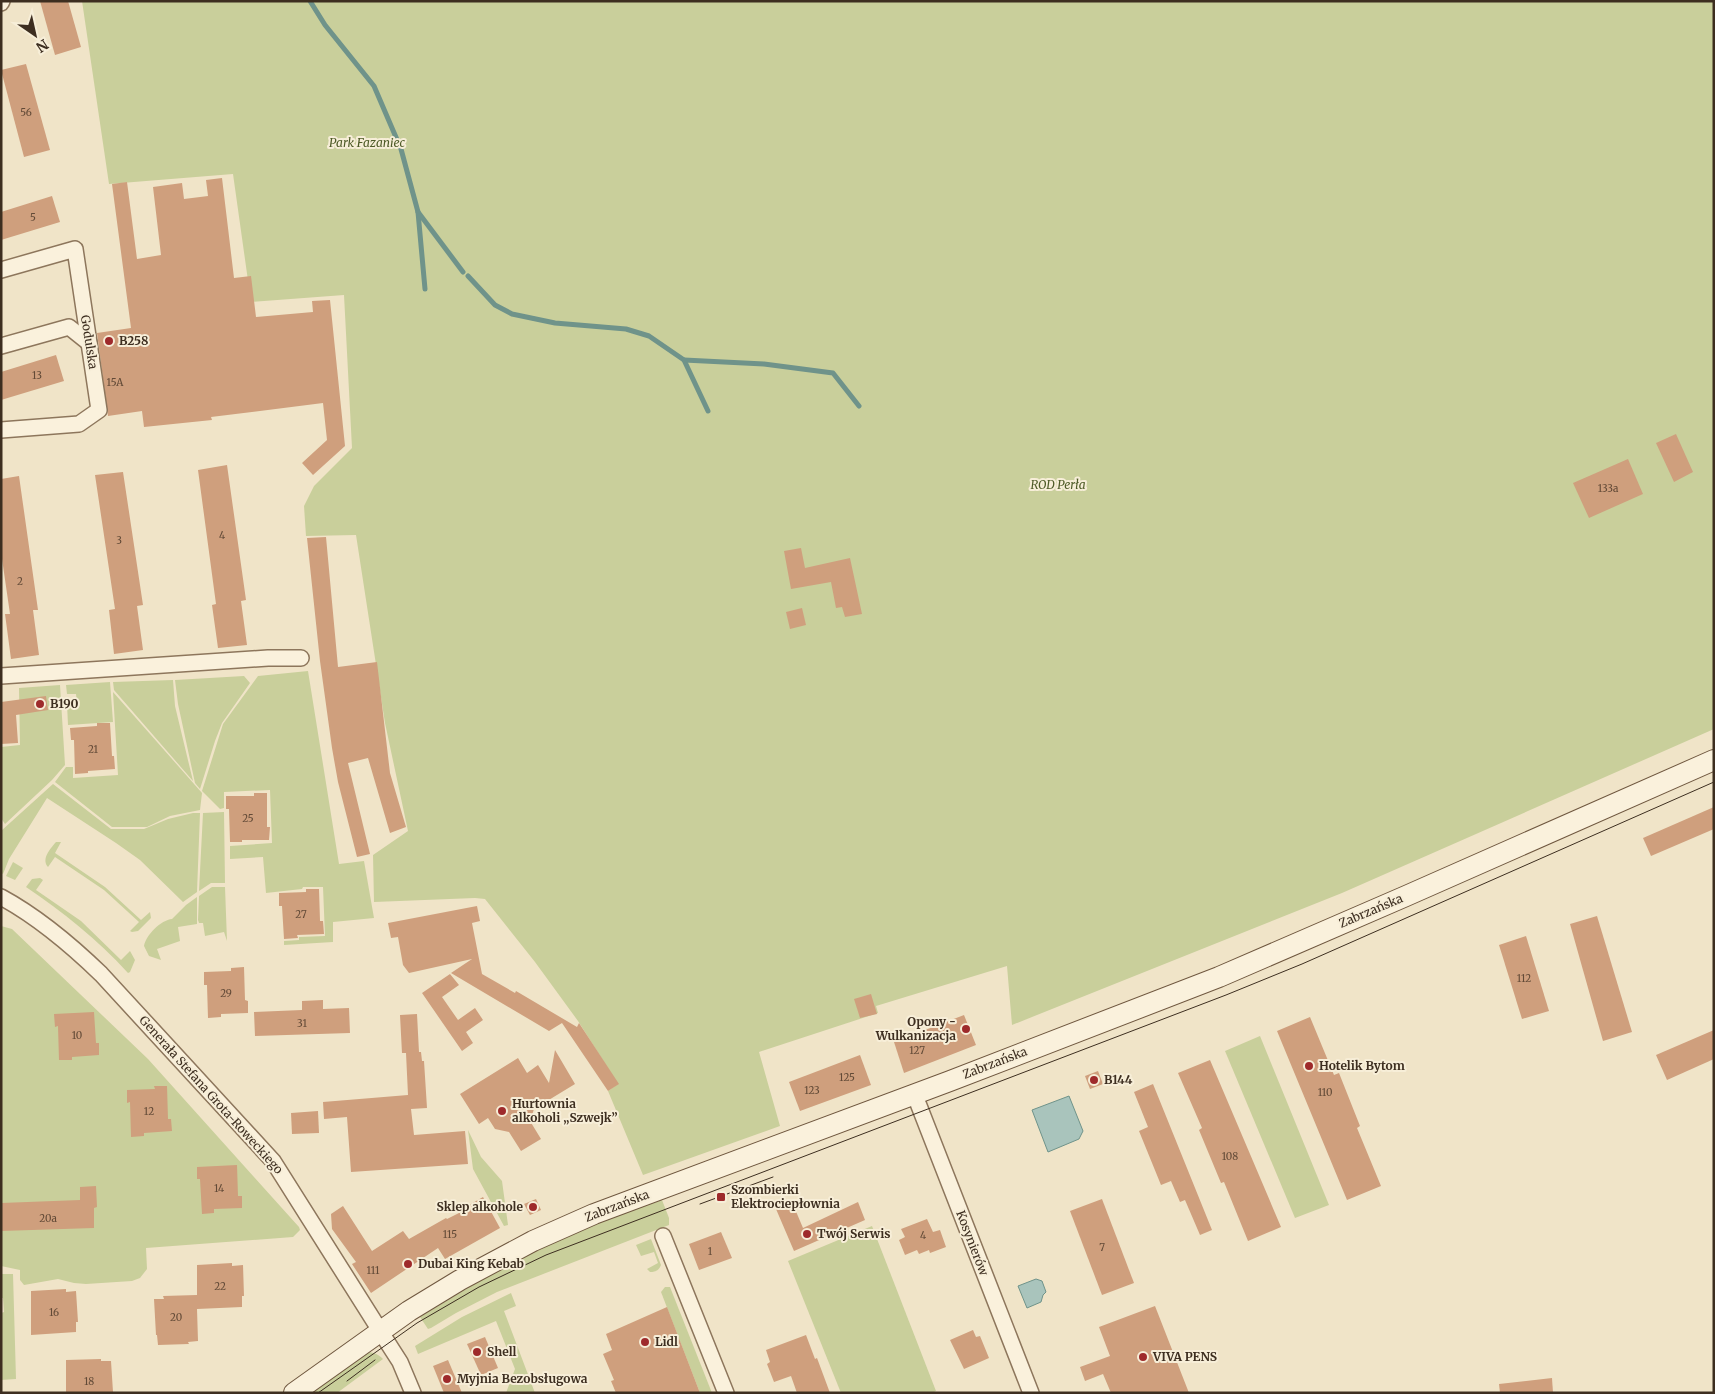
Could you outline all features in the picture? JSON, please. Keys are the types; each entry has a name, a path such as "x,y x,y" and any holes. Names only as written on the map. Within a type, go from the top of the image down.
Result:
{"street":[{"name":"Godulska","path":"1,270 75,249 99,410 79,424 1,430"},
{"path":"1,346 68,327 89,343"},
{"path":"1,676 268,658 300,658"},
{"name":"Zabrzańska","path":"294,1393 380,1330 460,1280 533,1240 594,1214 1219,977 1714,760"},
{"name":"Generała Stefana Grota-Roweckiego","path":"1,896 41,922 101,974 273,1161 399,1360 413,1393"},
{"name":"Kosynierów","path":"914,1093 1031,1393"},
{"path":"663,1236 726,1393"}],"green space":[{"name":"ROD Perła","path":"82,1 1714,1 1714,729 1342,893 1012,1025 1007,966 876,1006 878,1013 759,1052 780,1126 643,1175 608,1091 618,1084 578,1021 535,962 485,899 374,902 373,855 408,831 385,723 356,535 306,536 304,506 314,486 352,448 344,295 251,302 233,174 109,184"},
{"path":"308,671 339,864 364,861 374,918 333,922 333,942 284,945 284,941 299,940 299,937 325,936 323,887 303,887 302,889 266,893 263,857 230,859 230,846 272,843 270,790 224,792 224,808 220,809 202,791 223,724 258,676"},
{"path":"244,676 250,683 222,723 200,789 195,783 178,704 175,680"},
{"path":"173,680 175,706 193,781 114,690 113,682"},
{"path":"110,682 113,722 68,725 67,704 77,703 76,694 67,694 66,685"},
{"path":"60,685 65,765 52,780 5,824 1,818 1,747 20,745 19,688"},
{"path":"113,692 202,793 200,810 170,816 147,827 112,827 55,782 66,767 73,767 73,778 118,775"},
{"path":"53,784 111,829 144,829 168,819 200,813 197,892 183,902 140,860 47,798 9,859 3,874 1,873 1,831"},
{"path":"224,812 225,883 211,883 199,891 203,813"},
{"path":"56,842 61,842 55,853 105,887 141,920 150,912 151,918 138,931 132,932 130,931 139,922 104,890 55,857 48,867 45,861 46,857"},
{"path":"13,862 23,868 15,880 6,876"},
{"path":"40,878 43,880 36,890 81,921 121,960 130,951 135,960 130,972 128,973 79,927 26,887 32,879"},
{"path":"212,887 225,887 227,941 224,932 205,936 203,923 199,923 198,920 199,896"},
{"path":"197,897 197,924 178,927 180,941 157,949 161,960 149,956 144,946 151,933 163,922 172,919"},
{"path":"1,926 12,929 148,1059 299,1227 300,1230 293,1237 146,1248 147,1269 140,1278 132,1281 86,1284 58,1279 24,1285 20,1280 20,1270 1,1266"},
{"path":"1260,1036 1329,1205 1295,1218 1225,1051"},
{"path":"468,1130 481,1157 502,1181 508,1225 504,1226 473,1169"},
{"path":"662,1200 669,1218 669,1225 497,1292 431,1328 428,1329 420,1317 502,1268 554,1241 594,1224"},
{"path":"872,1226 936,1391 932,1393 841,1393 788,1261"},
{"path":"651,1239 661,1265 654,1272 650,1272 647,1269 658,1263 654,1252 641,1256 636,1245"},
{"path":"1,1274 13,1274 16,1379 1,1380 1,1313 4,1312 3,1298 1,1298"},
{"path":"665,1287 670,1287 712,1393 700,1393 661,1292"},
{"path":"511,1293 516,1306 504,1311 535,1393 506,1393 515,1369 496,1321 418,1354 415,1346 462,1317"},
{"path":"364,1352 375,1353 383,1359 337,1393 308,1393"}],"water":[{"path":"1069,1096 1083,1131 1079,1139 1048,1152 1032,1110"},
{"path":"1036,1279 1042,1281 1046,1292 1041,1302 1027,1308 1018,1286"}],"building":[{"path":"40,1 68,1 81,47 55,55"},
{"path":"26,64 50,150 24,157 1,70"},
{"path":"222,178 234,278 251,276 256,317 313,312 312,301 330,300 345,446 313,475 302,463 327,440 323,403 211,417 212,420 144,427 142,411 108,416 97,333 131,328 112,184 127,182 137,259 161,255 153,187 182,183 184,199 208,196 206,180"},
{"path":"52,196 60,222 1,240 1,212"},
{"path":"56,355 64,381 1,400 1,372"},
{"path":"1676,434 1693,472 1674,482 1656,443"},
{"path":"1628,459 1643,494 1589,518 1573,483"},
{"path":"227,465 246,600 241,601 247,645 218,648 212,605 216,604 198,470"},
{"path":"123,472 143,605 137,606 143,650 114,654 109,610 115,609 95,475"},
{"path":"19,476 38,610 33,610 39,655 11,659 5,614 10,614 1,552 1,479"},
{"path":"326,537 338,667 377,662 390,773 406,827 390,833 368,758 348,763 370,854 357,857 338,782 332,748 320,661 307,538"},
{"path":"801,548 805,568 850,558 862,614 845,617 842,607 836,608 831,582 791,589 784,551"},
{"path":"802,608 806,625 790,629 786,612"},
{"path":"46,696 48,710 16,715 18,743 1,744 1,702"},
{"path":"97,723 110,723 112,756 114,756 115,769 75,774 74,740 71,740 70,728 97,726"},
{"path":"254,793 267,793 267,827 270,827 269,840 230,842 229,809 226,809 226,796 254,796"},
{"path":"1714,807 1714,829 1651,856 1643,838"},
{"path":"306,889 319,889 320,921 323,921 324,934 297,935 298,938 284,939 282,906 279,906 279,893 306,892"},
{"path":"477,906 480,921 472,923 482,974 515,993 516,991 577,1027 579,1023 619,1084 608,1091 562,1023 549,1031 451,973 472,959 409,973 403,965 398,937 391,938 388,923"},
{"path":"1597,916 1632,1032 1603,1041 1570,924"},
{"path":"1526,936 1549,1011 1522,1019 1499,945"},
{"path":"244,967 245,1000 248,1001 248,1013 221,1014 221,1017 208,1018 207,985 204,985 204,972 231,971 231,968"},
{"path":"450,974 459,985 442,997 458,1020 475,1008 483,1020 466,1032 473,1043 462,1051 422,993"},
{"path":"871,994 877,1014 860,1018 854,999"},
{"path":"323,1000 323,1009 349,1008 350,1033 255,1036 254,1012 302,1010 302,1001"},
{"path":"94,1012 96,1043 99,1043 99,1055 72,1057 72,1060 59,1060 58,1026 55,1027 54,1014"},
{"path":"417,1014 419,1052 421,1052 422,1061 424,1061 427,1108 411,1109 414,1135 465,1131 468,1164 351,1172 347,1117 324,1119 323,1102 408,1095 406,1053 402,1053 400,1015"},
{"path":"964,1015 976,1045 904,1073 894,1042"},
{"path":"1310,1017 1334,1075 1339,1073 1360,1126 1357,1128 1381,1186 1347,1200 1277,1031"},
{"path":"1714,1030 1714,1059 1667,1080 1656,1055"},
{"name":"Hurtownia alkoholi „Szwejk”","path":"555,1050 575,1084 534,1109 530,1121 541,1139 521,1151 509,1132 495,1129 488,1118 479,1124 460,1094 518,1058 527,1073 538,1065 549,1083"},
{"path":"860,1055 871,1085 800,1111 789,1082"},
{"path":"1210,1060 1281,1227 1248,1241 1224,1182 1221,1183 1199,1130 1202,1128 1178,1073"},
{"name":"B144","path":"1098,1071 1103,1084 1090,1089 1085,1076"},
{"path":"1153,1084 1212,1230 1200,1235 1185,1200 1180,1202 1171,1181 1161,1185 1139,1131 1148,1127 1134,1092"},
{"path":"154,1086 167,1086 168,1119 171,1119 172,1131 144,1133 144,1136 131,1137 130,1102 127,1103 127,1090 155,1089"},
{"path":"318,1111 319,1133 292,1134 291,1113"},
{"path":"237,1165 238,1196 242,1196 242,1208 214,1209 214,1213 202,1214 200,1179 197,1179 197,1167"},
{"path":"96,1186 97,1207 94,1208 94,1228 1,1231 1,1203 80,1200 80,1187"},
{"path":"483,1197 500,1228 445,1259 438,1248 371,1293 352,1264 356,1262 332,1229 331,1214 343,1206 372,1251 403,1231 409,1239 446,1218 465,1210 464,1208"},
{"name":"Sklep alkohole","path":"536,1199 541,1210 530,1215 524,1204"},
{"path":"1102,1199 1134,1283 1102,1295 1070,1211"},
{"path":"792,1202 803,1228 858,1202 865,1220 794,1251 776,1209"},
{"path":"927,1219 933,1232 940,1230 946,1247 930,1253 929,1250 919,1254 917,1250 905,1255 899,1240 905,1237 901,1229"},
{"path":"721,1232 732,1258 699,1270 689,1244"},
{"path":"232,1263 232,1266 243,1265 244,1296 242,1296 242,1307 197,1309 198,1341 188,1342 189,1344 158,1345 154,1299 164,1299 163,1296 197,1295 197,1265"},
{"path":"66,1289 66,1292 76,1291 78,1322 76,1322 76,1332 31,1335 31,1291"},
{"name":"VIVA PENS","path":"1155,1306 1189,1393 1111,1393 1103,1374 1085,1381 1080,1367 1110,1356 1099,1327"},
{"name":"Lidl","path":"667,1307 700,1393 616,1393 611,1381 614,1380 603,1354 612,1350 606,1334"},
{"path":"973,1330 976,1337 980,1336 989,1358 964,1369 950,1340"},
{"path":"806,1335 830,1393 797,1393 791,1376 774,1382 767,1364 770,1362 766,1350"},
{"path":"485,1337 498,1368 481,1375 467,1344"},
{"path":"101,1359 101,1361 111,1361 113,1392 66,1393 66,1360"},
{"name":"Myjnia Bezobsługowa","path":"448,1360 462,1393 444,1393 433,1366"},
{"path":"1552,1378 1553,1393 1500,1393 1499,1384"}],"waterway":[{"path":"310,1 325,25 374,86 401,149 418,212 425,289"},
{"path":"418,212 463,272"},
{"path":"468,276 495,305 512,314 555,323 626,329 649,336 684,360 708,411"},
{"path":"684,360 764,364 833,373 859,406"}],"tram line":[{"path":"318,1393 417,1323 479,1287 546,1255 1226,995 1302,964 1714,782"},
{"path":"700,1204 773,1177"},
{"path":"347,1381 375,1360"}],"place":[{"name":"B258","path":"109,341"},
{"name":"B190","path":"40,704"},
{"name":"Opony - Wulkanizacja","path":"966,1029"},
{"name":"Hotelik Bytom","path":"1309,1066"},
{"name":"B144","path":"1094,1080"},
{"name":"Hurtownia alkoholi „Szwejk”","path":"502,1111"},
{"name":"Szombierki Elektrociepłownia","path":"721,1197"},
{"name":"Sklep alkohole","path":"533,1207"},
{"name":"Twój Serwis","path":"807,1234"},
{"name":"Dubai King Kebab","path":"408,1264"},
{"name":"Lidl","path":"645,1342"},
{"name":"Shell","path":"477,1352"},
{"name":"VIVA PENS","path":"1143,1357"},
{"name":"Myjnia Bezobsługowa","path":"447,1379"}],"park label":[{"name":"Park Fazaniec","path":"367,143"}]}
